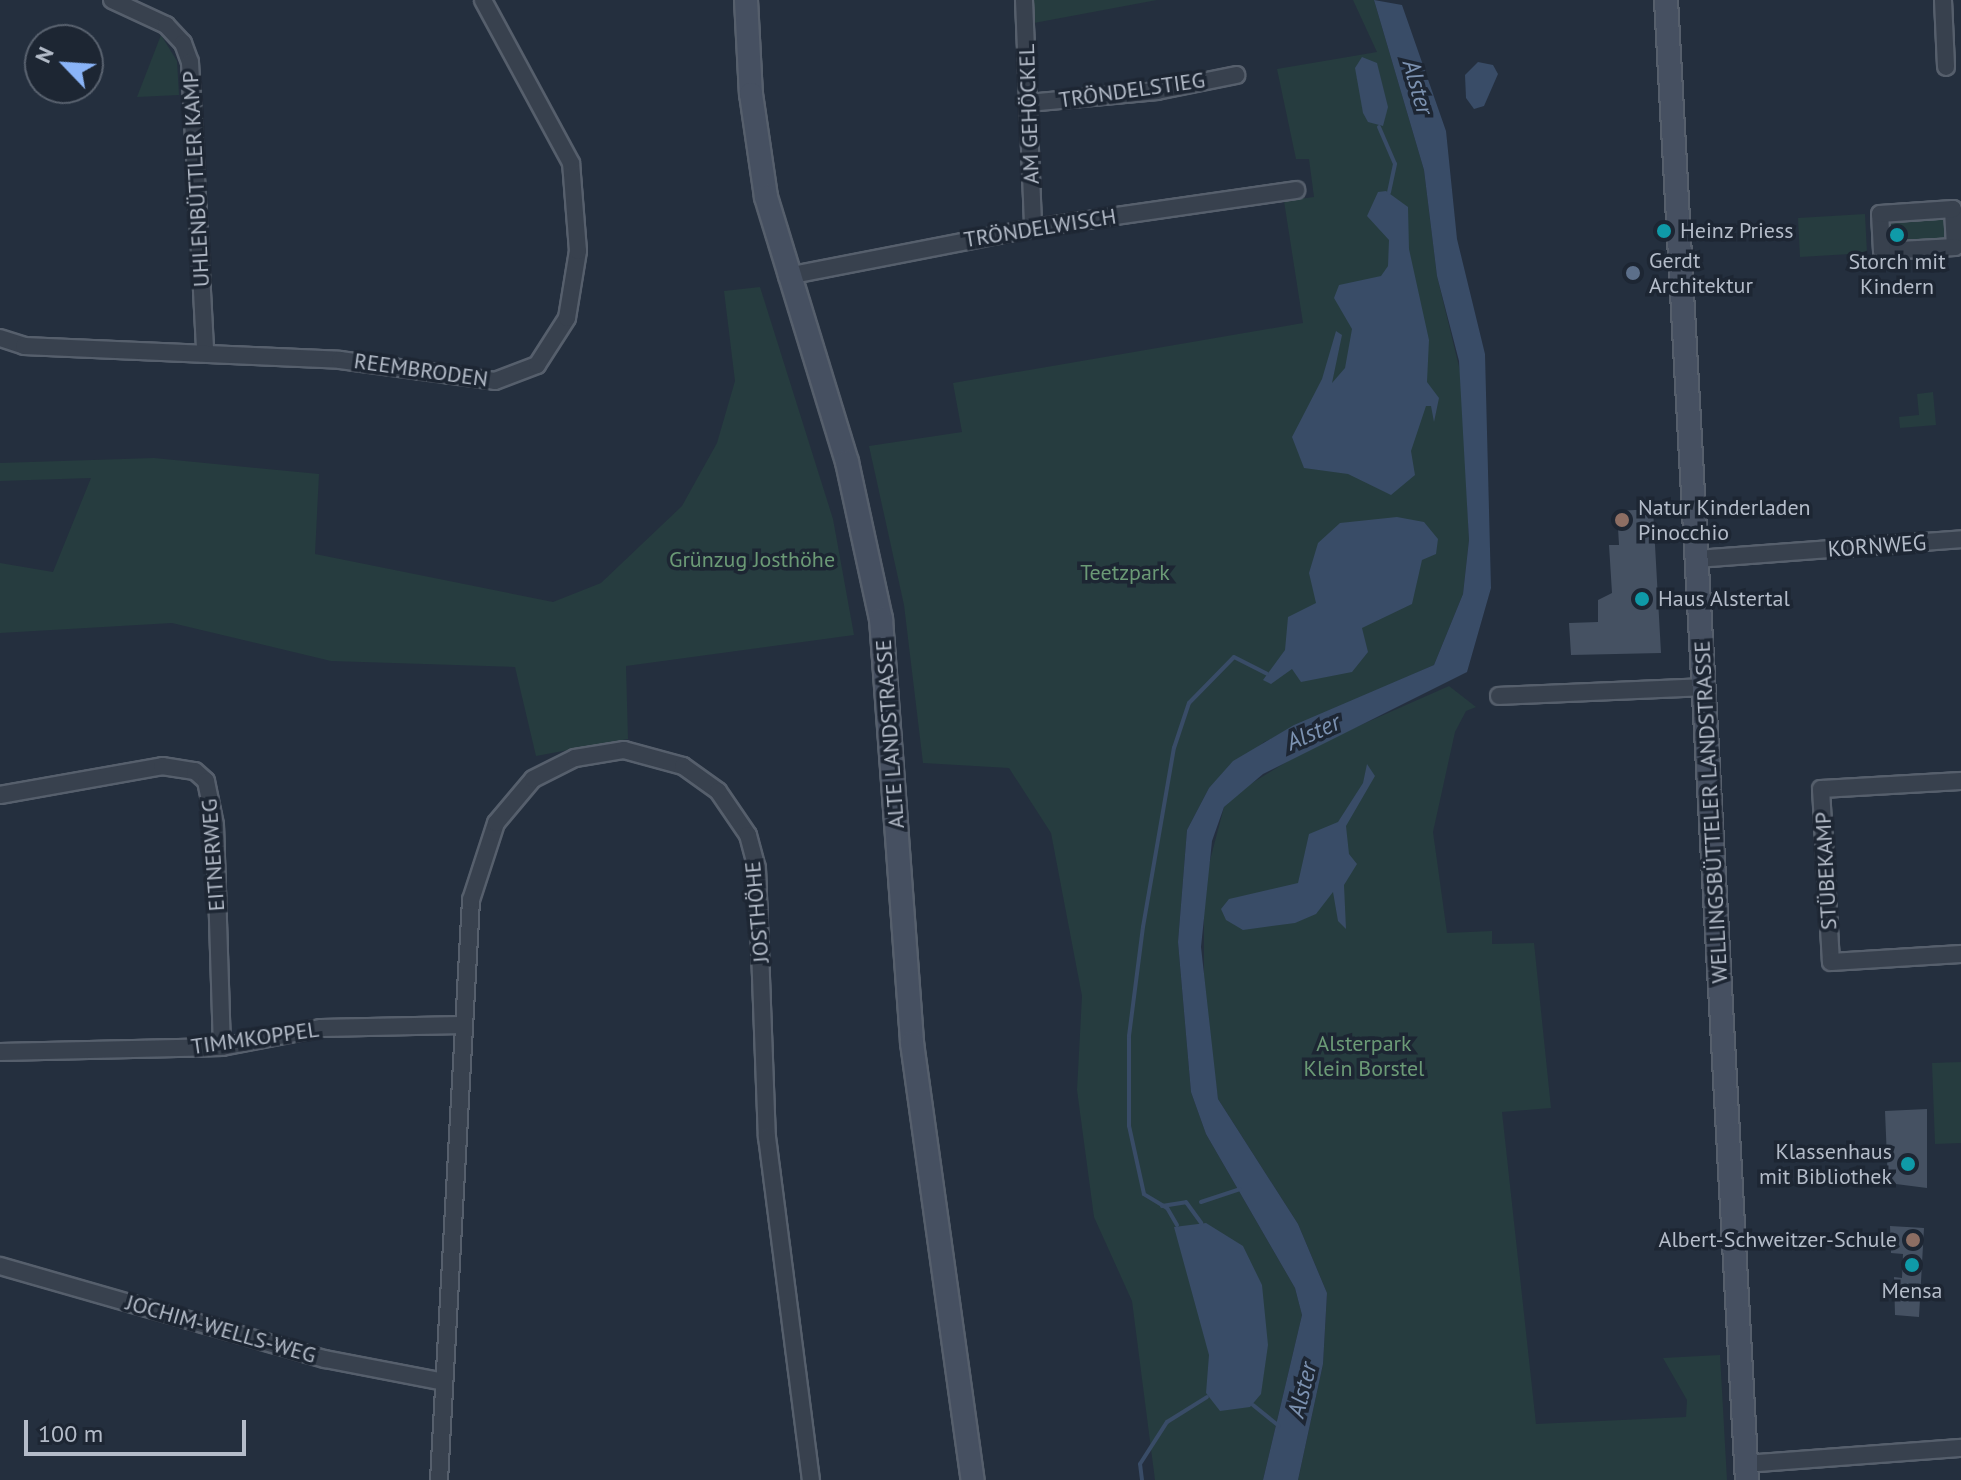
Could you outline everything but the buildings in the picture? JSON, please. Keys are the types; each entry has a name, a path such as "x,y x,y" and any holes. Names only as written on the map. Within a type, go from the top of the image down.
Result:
{"main road":[{"name":"ALTE LANDSTRASSE","path":"746,0 757,145 787,276 847,462 881,619 912,1043 973,1480"},
{"name":"WELLINGSBÜTTELER LANDSTRASSE","path":"1666,0 1747,1472"}],"street":[{"name":"UHLENBÜTTLER KAMP","path":"112,0 166,25 183,43 190,62 205,353"},
{"name":"REEMBRODEN","path":"0,338 24,346 340,360 495,381 517,377 549,353 567,318 581,234 571,163 483,0"},
{"name":"AM GEHÖCKEL","path":"1024,0 1033,228"},
{"path":"1943,0 1946,67"},
{"name":"TRÖNDELSTIEG","path":"1028,103 1157,91 1236,75"},
{"name":"TRÖNDELWISCH","path":"787,276 1033,228 1296,190"},
{"path":"1953,209 1958,227 1955,247 1882,251 1880,214 1953,209"},
{"name":"KORNWEG","path":"1698,559 1961,539"},
{"path":"1499,696 1705,687"},
{"name":"JOSTHÖHE","path":"439,1480 471,900 496,823 533,779 568,760 624,750 683,766 718,791 748,835 757,868 767,1137 811,1480"},
{"name":"EITNERWEG","path":"0,795 162,766 195,771 206,781 215,825 222,1047"},
{"name":"STÜBEKAMP","path":"1961,781 1821,789 1831,962 1961,954"},
{"name":"TIMMKOPPEL","path":"0,1052 222,1047 321,1028 462,1025"},
{"name":"JOCHIM-WELLS-WEG","path":"0,1266 325,1359 444,1382"},
{"path":"1747,1472 1961,1448"}],"green space":[{"path":"1033,0 1157,0 1034,23"},
{"name":"Teetzpark","path":"1353,0 1374,0 1424,170 1437,276 1462,379 1469,540 1463,594 1434,665 1264,742 1209,788 1187,830 1178,942 1191,1092 1206,1134 1295,1288 1302,1315 1263,1480 1155,1480 1132,1301 1094,1217 1077,1090 1082,996 1051,833 1009,768 923,763 904,605 869,446 962,432 953,383 1303,323 1284,201 1314,197 1309,159 1296,159 1277,69 1377,52"},
{"path":"161,35 177,61 179,95 137,97"},
{"path":"1938,213 1947,218 1947,240 1889,242 1888,219"},
{"path":"1865,214 1867,253 1800,257 1798,218"},
{"name":"Grünzug Josthöhe","path":"760,287 833,519 854,635 626,666 628,739 536,756 515,667 331,661 172,623 0,633 0,563 53,572 91,478 0,481 0,463 154,458 319,474 315,554 553,602 601,583 682,506 717,443 735,381 724,291"},
{"path":"1933,392 1936,425 1900,428 1899,417 1919,415 1917,394"},
{"name":"Alsterpark Klein Borstel","path":"1449,686 1476,707 1466,711 1455,732 1433,832 1447,933 1492,931 1492,944 1534,943 1551,1108 1502,1112 1536,1424 1686,1417 1687,1400 1663,1358 1720,1355 1727,1480 1298,1480 1323,1364 1327,1293 1298,1224 1218,1099 1204,997 1204,883 1224,807 1239,791 1311,747"},
{"path":"1961,1062 1961,1143 1935,1144 1932,1063"}],"water":[{"name":"Alster","path":"1374,0 1402,5 1446,131 1457,239 1485,354 1491,588 1467,672 1263,774 1224,807 1212,841 1201,947 1218,1099 1298,1224 1327,1293 1323,1364 1298,1480 1263,1480 1302,1315 1295,1288 1206,1134 1191,1092 1178,942 1187,830 1209,788 1233,761 1294,725 1434,665 1463,594 1469,540 1459,361 1437,276 1424,170"},
{"path":"1362,57 1377,63 1388,107 1383,126 1368,122 1363,113 1355,68"},
{"path":"1478,62 1493,65 1498,74 1484,106 1474,109 1466,98 1465,75"},
{"path":"1386,191 1408,207 1409,249 1429,340 1427,382 1439,398 1434,422 1431,406 1426,406 1411,451 1415,475 1391,495 1348,474 1304,468 1292,437 1322,379 1336,331 1342,335 1332,383 1345,368 1352,329 1334,298 1339,285 1381,276 1388,266 1389,240 1367,216 1378,192"},
{"path":"1397,517 1424,522 1438,539 1436,554 1422,560 1412,604 1362,628 1368,652 1352,672 1301,682 1292,669 1271,684 1263,680 1285,650 1288,617 1316,603 1309,573 1318,543 1340,523"},
{"path":"1367,764 1375,776 1346,826 1349,854 1357,864 1344,885 1346,929 1338,921 1333,892 1316,914 1295,923 1243,930 1226,920 1221,909 1229,899 1298,883 1309,834 1338,822 1363,783"},
{"path":"1206,1223 1243,1246 1262,1285 1268,1345 1261,1394 1250,1407 1220,1411 1206,1393 1209,1355 1174,1227"}],"waterway":[{"path":"1379,127 1395,164 1389,192"},
{"path":"1177,1225 1167,1208 1144,1194 1129,1126 1129,1036 1143,927 1174,748 1189,703 1234,657 1267,674"},
{"path":"1201,1202 1240,1189"},
{"path":"1162,1206 1186,1202 1201,1223"},
{"path":"1142,1480 1140,1464 1167,1422 1207,1397"},
{"name":"Alster","path":"1253,1405 1279,1426"}],"place":[{"name":"Heinz Priess","path":"1664,231"},
{"name":"Storch mit Kindern","path":"1897,235"},
{"name":"Gerdt Architektur","path":"1633,273"},
{"name":"Natur Kinderladen Pinocchio","path":"1622,520"},
{"name":"Haus Alstertal","path":"1642,599"},
{"name":"Klassenhaus mit Bibliothek","path":"1908,1164"},
{"name":"Albert-Schweitzer-Schule","path":"1913,1240"},
{"name":"Mensa","path":"1912,1265"}]}
